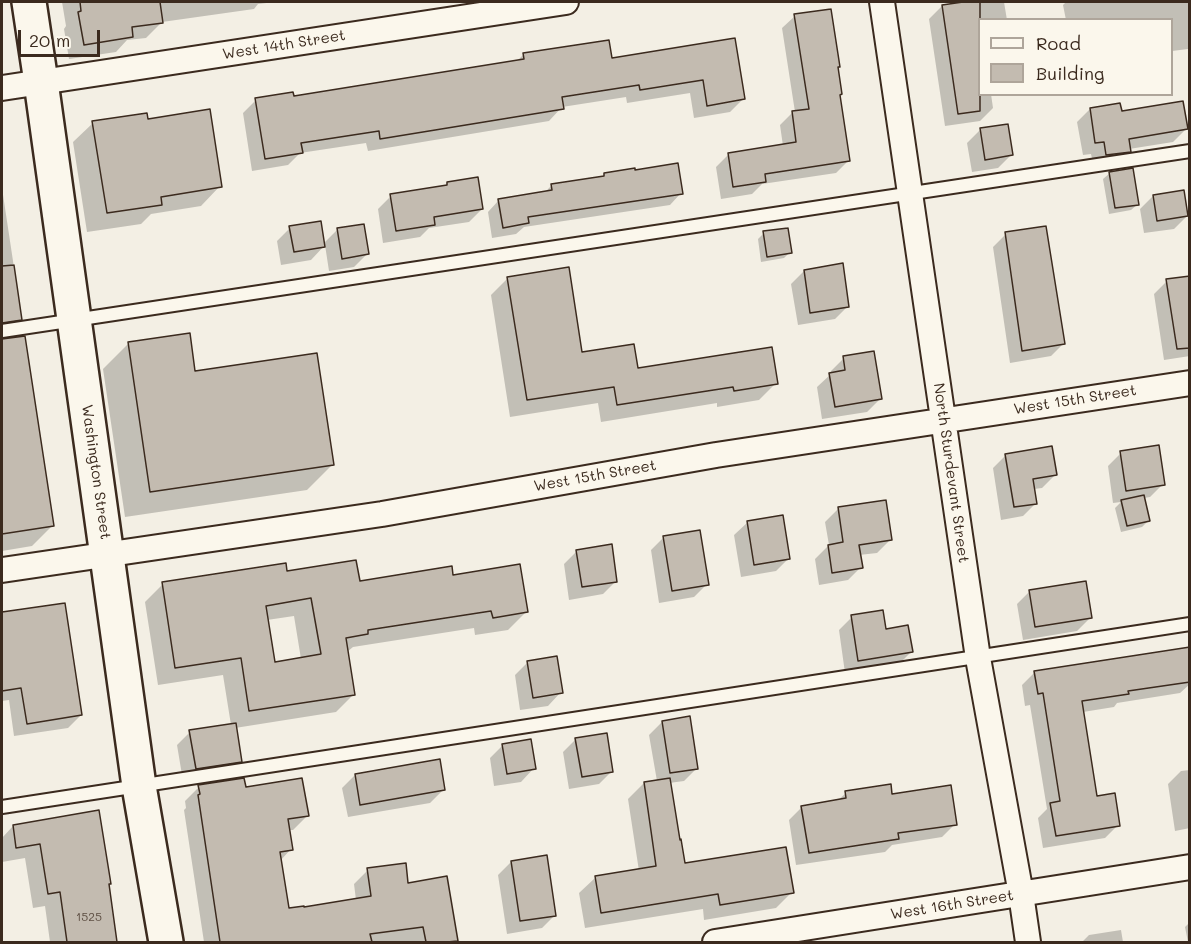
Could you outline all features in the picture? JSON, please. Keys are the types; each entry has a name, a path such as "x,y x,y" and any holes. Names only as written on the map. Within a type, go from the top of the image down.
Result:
{"street":[{"name":"Washington Street","path":"29,2 140,786 166,942"},
{"name":"West 14th Street","path":"2,88 566,2"},
{"name":"North Sturdevant Street","path":"882,2 978,657 1028,942"},
{"name":"West 15th Street","path":"2,570 382,514 716,455 1190,383"},
{"name":"West 16th Street","path":"715,942 1190,867"}],"lane":[{"path":"2,331 1190,151"},
{"path":"2,807 1190,624"}],"building":[{"path":"80,2 160,2 163,23 132,27 133,37 84,45 78,12 81,11"},
{"path":"980,2 978,96 980,96 980,111 958,114 942,5"},
{"path":"831,9 850,161 765,174 766,182 733,187 728,153 796,142 792,111 809,109 794,14"},
{"path":"735,38 745,99 707,106 703,80 640,90 639,85 562,97 564,109 380,139 379,131 301,143 303,153 265,159 255,98 293,92 294,96 524,59 523,53 609,40 612,58"},
{"path":"1183,101 1188,129 1129,139 1131,152 1106,155 1104,142 1095,143 1090,108 1120,103 1122,111"},
{"path":"210,109 222,187 161,197 162,205 107,213 92,121 147,113 148,119"},
{"path":"1008,124 1013,155 985,160 980,128"},
{"path":"678,163 683,194 528,217 529,223 503,228 498,199 552,190 551,184 604,176 604,173"},
{"path":"1133,168 1139,205 1115,208 1109,172"},
{"path":"478,177 483,209 434,217 435,225 396,231 390,194 447,185 447,182"},
{"path":"1184,190 1188,216 1157,221 1153,195"},
{"path":"321,221 325,247 294,252 289,226"},
{"path":"364,224 369,254 342,259 337,228"},
{"path":"1046,226 1065,344 1022,351 1005,232"},
{"path":"788,228 792,253 767,257 763,231"},
{"path":"843,263 849,307 810,313 804,270"},
{"path":"14,265 22,320 2,323 2,266"},
{"path":"569,267 582,352 634,344 638,368 772,347 778,384 734,391 733,387 617,405 614,387 527,400 507,277"},
{"path":"1190,276 1190,348 1177,349 1166,279"},
{"path":"190,333 195,371 317,353 334,465 150,492 128,342"},
{"path":"25,336 54,526 2,534 2,339"},
{"path":"874,351 882,399 835,407 829,373 845,370 843,356"},
{"path":"1159,445 1165,485 1126,491 1120,451"},
{"path":"1052,446 1057,475 1033,479 1037,504 1014,507 1005,454"},
{"path":"1144,495 1150,521 1127,526 1121,500"},
{"path":"886,500 892,540 859,545 863,568 832,573 828,545 843,542 838,507"},
{"path":"783,515 790,559 754,565 747,521"},
{"path":"700,530 709,585 672,591 663,536"},
{"path":"612,544 617,582 582,587 576,550"},
{"path":"356,560 360,581 452,566 453,575 520,564 528,612 493,618 491,611 368,630 368,634 346,638 355,695 249,711 241,658 175,668 162,582 286,563 287,571","holes":["311,598 321,654 275,662 266,606"]},
{"path":"1086,581 1092,618 1035,627 1029,590"},
{"path":"65,603 82,715 27,724 21,688 2,691 2,612"},
{"path":"883,610 886,629 908,625 913,652 858,661 851,615"},
{"path":"1190,647 1190,682 1128,691 1129,694 1082,701 1097,796 1115,793 1120,826 1056,836 1050,803 1060,801 1043,693 1038,694 1034,671"},
{"path":"557,656 563,693 533,698 527,661"},
{"path":"690,716 698,769 670,773 662,721"},
{"path":"236,723 242,762 196,769 189,730"},
{"path":"607,733 613,772 582,777 575,738"},
{"path":"531,739 536,769 507,774 502,744"},
{"path":"440,759 445,790 360,805 355,774"},
{"path":"244,778 246,787 302,778 309,816 288,819 293,850 280,852 289,908 371,896 367,868 406,863 408,883 447,876 458,941 426,942 423,927 370,934 372,942 220,942 198,785"},
{"path":"670,778 685,863 786,847 794,893 720,905 718,894 601,913 595,876 656,866 644,782"},
{"path":"891,784 892,794 951,785 957,825 898,833 899,839 809,853 801,806 846,798 845,791"},
{"path":"99,810 111,884 109,884 117,942 67,942 60,892 48,894 40,844 16,848 13,825"},
{"path":"547,855 556,916 520,921 511,861"}]}
